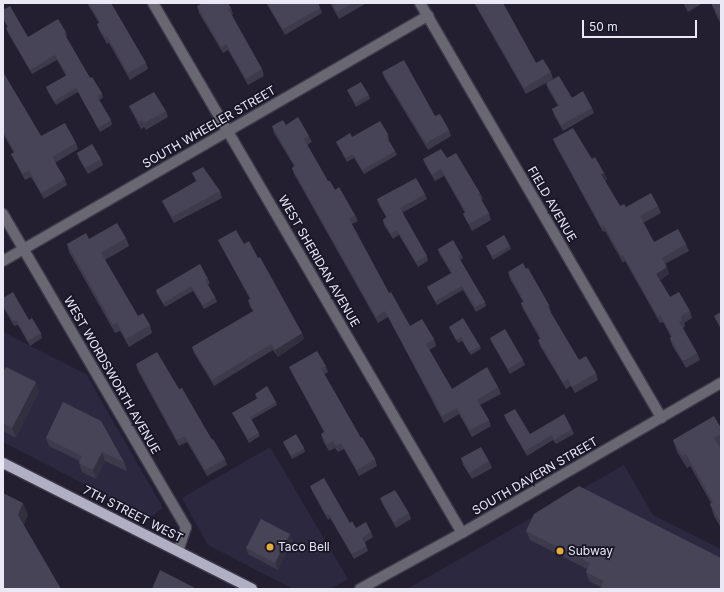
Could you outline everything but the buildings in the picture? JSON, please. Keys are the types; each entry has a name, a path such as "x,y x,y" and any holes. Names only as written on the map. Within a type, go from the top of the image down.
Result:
{"main road":[{"name":"7TH STREET WEST","path":"3,463 252,589"}],"street":[{"name":"WEST SHERIDAN AVENUE","path":"153,3 462,533"},
{"name":"FIELD AVENUE","path":"420,3 662,418"},
{"name":"SOUTH WHEELER STREET","path":"3,261 428,16"},
{"name":"WEST WORDSWORTH AVENUE","path":"3,214 186,527 178,551"},
{"name":"SOUTH DAVERN STREET","path":"360,589 462,533 721,383"}],"shaded area":[{"path":"3,332 86,374 163,508 150,518 3,442"},
{"path":"270,447 348,579 330,589 293,589 208,545 182,498"},
{"path":"624,465 653,515 721,549 721,589 407,589"}],"place":[{"name":"Taco Bell","path":"270,547"},
{"name":"Subway","path":"560,551"}]}
